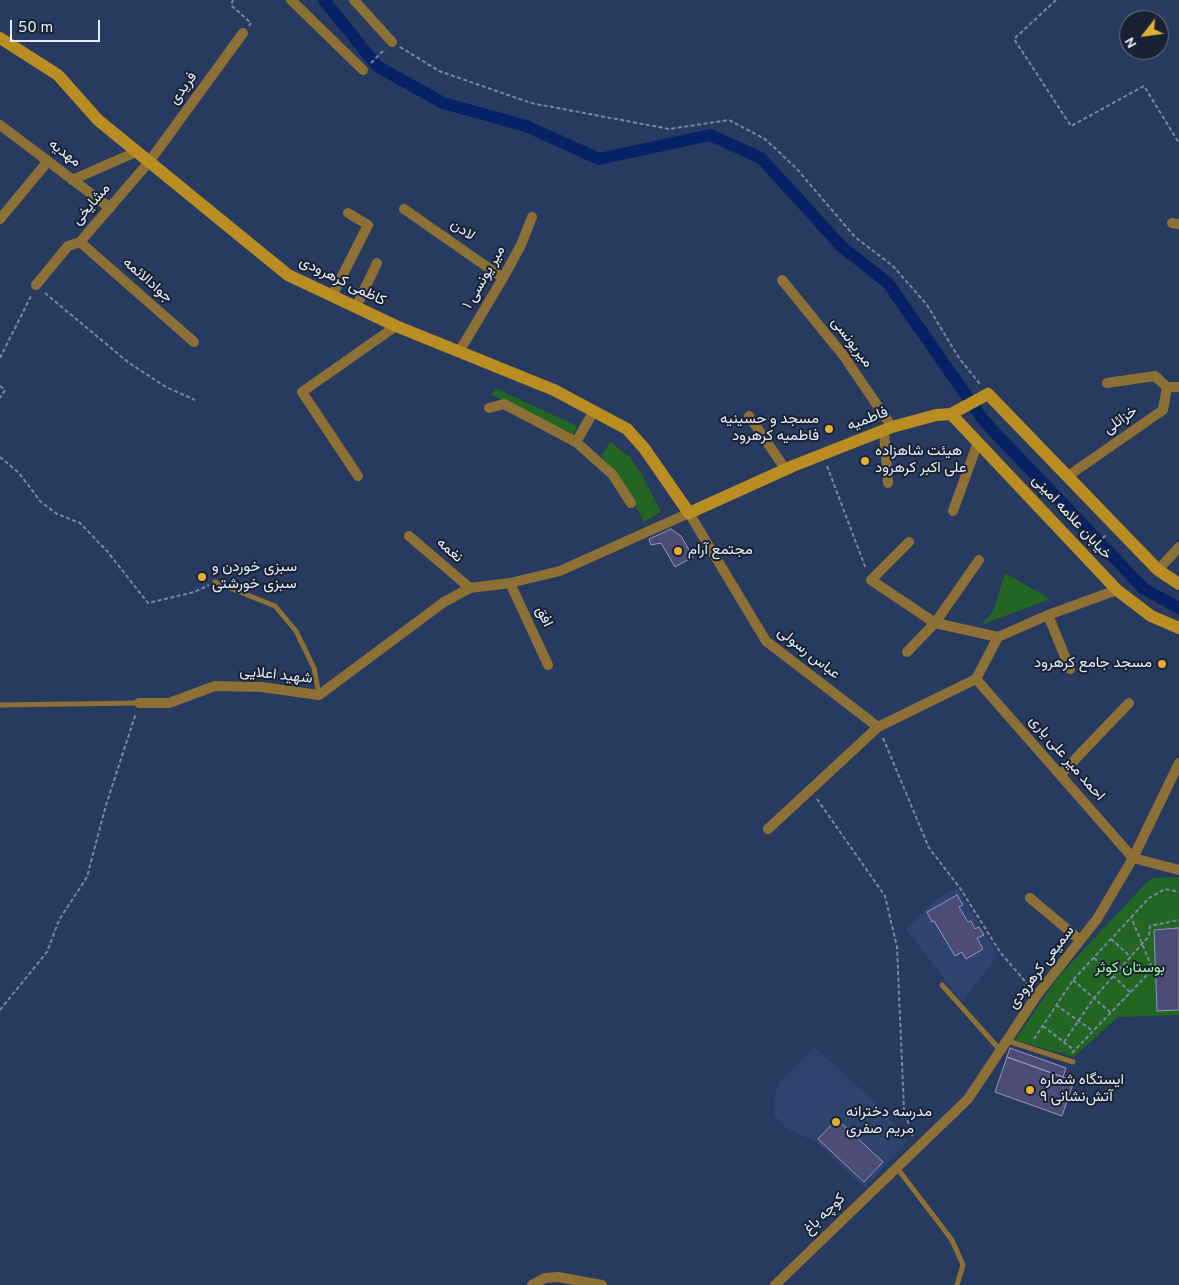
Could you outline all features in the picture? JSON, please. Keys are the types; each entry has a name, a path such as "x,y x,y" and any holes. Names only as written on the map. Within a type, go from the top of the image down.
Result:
{"street":[{"path":"291,0 366,68"},
{"path":"357,1 392,42"},
{"name":"فریدی","path":"149,162 243,33"},
{"name":"کاظمی کرهرودی","path":"0,38 58,75 98,120 288,275 396,326 554,390 627,429 644,448 689,513"},
{"name":"مهدیه","path":"0,124 110,208"},
{"path":"72,180 136,152"},
{"path":"0,219 48,161"},
{"name":"مشایخی","path":"36,285 68,246 80,242 149,162"},
{"name":"لادن","path":"404,209 504,278"},
{"path":"332,296 368,224 348,213"},
{"name":"میر یونسی ۱","path":"459,352 504,278 521,245 532,217"},
{"name":"جوادالائمه","path":"80,242 194,342"},
{"path":"356,307 377,263"},
{"name":"میریونسی","path":"782,280 843,355 888,429"},
{"path":"358,476 302,392 396,326"},
{"path":"1107,383 1155,376 1167,387 1179,387"},
{"name":"خزائلی","path":"1068,476 1163,410 1167,387"},
{"path":"952,414 988,394"},
{"name":"خیابان علامه امینی","path":"988,394 1158,570 1179,584"},
{"path":"489,408 504,404 576,442 612,474 631,504"},
{"path":"576,442 594,411"},
{"name":"خیابان علامه امینی","path":"952,414 1117,590 1151,616 1179,628"},
{"name":"فاطمیه","path":"689,513 786,470 888,429 936,415 952,414"},
{"path":"749,416 786,470"},
{"path":"888,429 888,483"},
{"path":"953,510 978,442"},
{"name":"شهید اعلایی","path":"139,703 169,703 215,686 261,687 319,695 444,602 470,588 510,582 560,571 689,513"},
{"name":"عباس رسولی","path":"689,513 766,641 878,727"},
{"name":"نغمه","path":"409,536 470,588"},
{"path":"909,542 870,580 935,623 998,637 1048,615 1117,590"},
{"path":"1158,570 1179,548"},
{"path":"907,652 935,623 978,560"},
{"name":"افق","path":"510,582 548,665"},
{"path":"1048,615 1070,669"},
{"path":"768,829 878,727 976,680 998,637"},
{"name":"احمد میر علی یاری","path":"976,680 1133,858"},
{"path":"1060,775 1129,703"},
{"name":"سمیعی کرهرودی","path":"897,1168 968,1100 1037,995 1097,919 1133,858 1179,763"},
{"path":"1133,858 1179,870"},
{"path":"1030,898 1080,940"},
{"name":"کوچه باغ","path":"775,1285 897,1168"},
{"path":"532,1285 545,1278 558,1277 602,1285"}],"lane":[{"path":"215,582 275,606 296,631 314,668 319,695"},
{"path":"0,706 139,703"},
{"path":"942,985 1001,1051"},
{"path":"1008,1041 1073,1062"},
{"path":"897,1168 952,1240 963,1265 957,1285"}],"path":[{"path":"233,0 231,5 251,23 243,33"},
{"path":"1056,0 1014,39 1071,126 1144,86 1179,143"},
{"path":"392,42 439,72 531,103 669,129 729,120 765,139 796,168 855,237 893,266 922,298 959,358 988,394"},
{"path":"366,68 378,56"},
{"path":"0,358 36,285 129,364 166,387 195,400"},
{"path":"0,386 5,390 0,398"},
{"path":"823,455 870,580"},
{"path":"0,457 19,473 41,502 57,514 80,523 107,551 148,603 194,592 215,582"},
{"path":"1092,549 1106,535"},
{"path":"0,1010 47,952 60,920 87,877 106,804 139,703"},
{"path":"878,727 929,848 960,888 1000,952 1037,995"},
{"path":"812,790 885,896 897,946 904,1110 916,1149"},
{"path":"1028,1047 1073,980 1149,898 1164,889 1179,892"},
{"path":"1066,1059 1147,975 1151,965 1131,917"},
{"path":"1064,1042 1094,998 1148,936 1150,926 1179,920"},
{"path":"1111,939 1131,957"},
{"path":"1094,958 1131,992"},
{"path":"1073,980 1111,1013"},
{"path":"1056,1005 1093,1031"},
{"path":"1042,1026 1074,1050"}],"shaded area":[{"path":"957,888 998,955 962,1002 906,929 938,898"},
{"name":"مدرسه دخترانه مریم صفری","path":"815,1047 877,1104 908,1141 865,1188 816,1142 786,1128 774,1115 776,1089 779,1082"}],"green space":[{"path":"495,388 577,426 573,435 492,395"},
{"path":"610,442 629,456 641,473 661,512 644,522 617,473 601,456"},
{"path":"1005,573 1050,599 981,625 993,612"},
{"name":"بوستان کوثر","path":"1179,877 1179,1015 1118,1017 1074,1057 1015,1040 1059,976 1145,884 1153,878"}],"building":[{"name":"مجتمع آرام","path":"671,529 681,536 693,557 675,567 661,543 651,545 649,539"},
{"path":"957,895 963,905 959,907 968,922 971,921 975,929 979,927 984,935 977,938 983,949 966,959 962,952 955,956 927,912"},
{"path":"1179,928 1179,1010 1157,1011 1154,930"},
{"path":"1010,1048 1066,1068 1063,1077 1007,1057"},
{"path":"1007,1057 1074,1081 1062,1116 995,1092"},
{"path":"837,1119 883,1162 864,1182 818,1139"}],"waterway":[{"path":"324,0 377,66 443,103 526,126 599,159 710,135 761,158 842,247 888,283 984,421 1144,589 1179,608"}],"place":[{"name":"مسجد و حسینیه فاطمیه کرهرود","path":"829,429"},
{"name":"هیئت شاهزاده علی اکبر کرهرود","path":"865,461"},
{"name":"مجتمع آرام","path":"678,551"},
{"name":"سبزی خوردن و سبزی خورشتی","path":"202,577"},
{"name":"مسجد جامع کرهرود","path":"1162,664"},
{"name":"ایستگاه شماره ۹ آتش‌نشانی","path":"1030,1090"},
{"name":"مدرسه دخترانه مریم صفری","path":"836,1122"}]}
